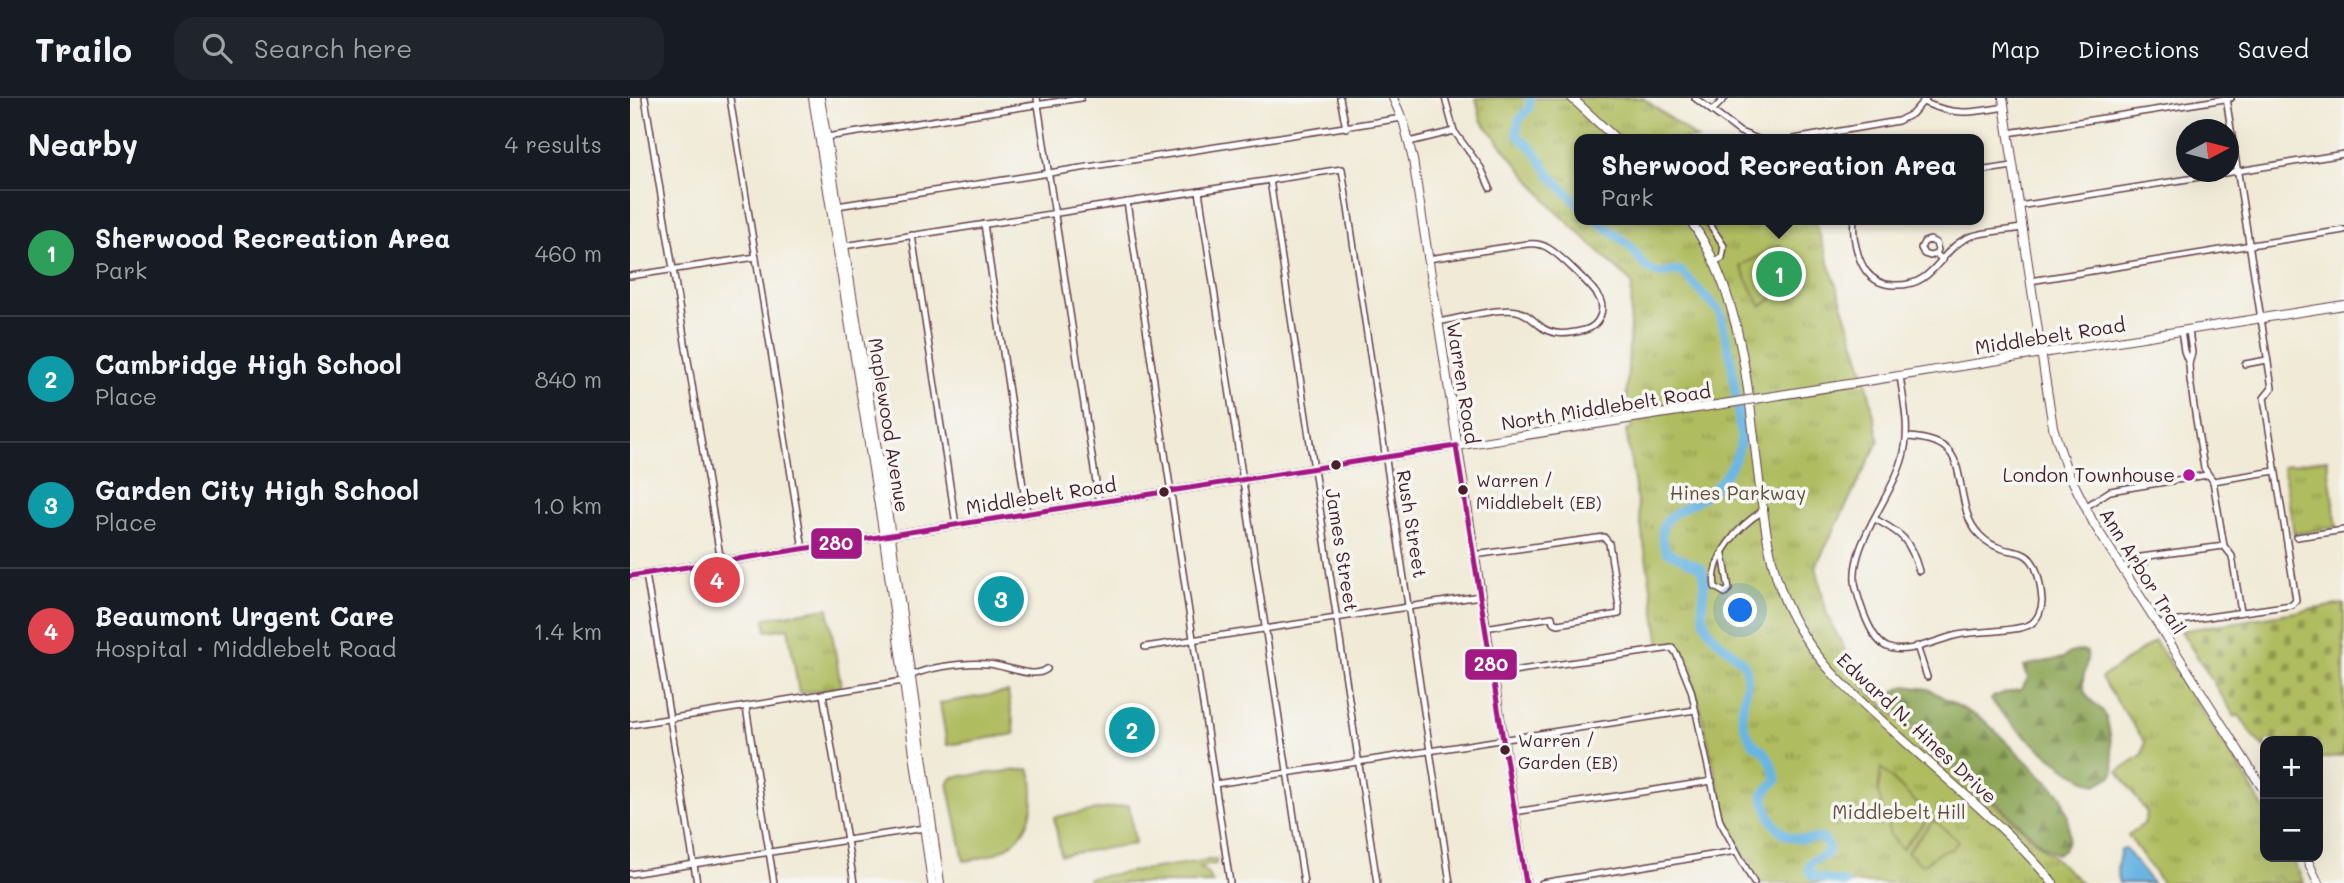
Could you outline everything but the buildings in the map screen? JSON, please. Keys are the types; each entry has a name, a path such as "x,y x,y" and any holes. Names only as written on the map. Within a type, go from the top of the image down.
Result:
{"main road":[{"name":"Maplewood Avenue","path":"813,98 823,137"},
{"name":"Maplewood Avenue","path":"820,98 823,137 887,537 936,882"},
{"name":"Warren Road","path":"1394,98 1409,142 1526,883"},
{"path":"1572,98 1611,134"},
{"name":"Ann Arbor Trail","path":"2004,103 2041,354 2057,440 2069,477 2085,507 2260,784"},
{"name":"Edward N. Hines Drive","path":"1693,225 1715,262 1739,334 1768,547 1788,606 1814,652 1843,686 1990,817 2053,883"},
{"name":"Middlebelt Road","path":"1761,398 2344,305"},
{"name":"North Middlebelt Road","path":"1456,446 1761,398"},
{"name":"Middlebelt Road","path":"630,576 1456,446"},
{"path":"2308,862 2318,883"}],"street":[{"path":"645,98 721,562"},
{"path":"730,98 803,549"},
{"path":"823,137 1038,101 1081,98"},
{"path":"1340,98 1346,128"},
{"path":"1445,98 1454,131 1481,168 1490,188"},
{"path":"1695,98 1746,134"},
{"path":"1712,111 1725,98"},
{"path":"2008,133 2228,98 2231,119"},
{"path":"1835,134 1898,121 1912,114 1924,100 1943,110 1959,113 2004,103"},
{"path":"1038,101 1100,502"},
{"path":"834,207 1402,118"},
{"path":"1409,142 1454,131"},
{"path":"2239,172 2344,155"},
{"path":"1984,170 2013,166"},
{"name":"Rush Street","path":"1270,180 1342,169 1450,883"},
{"path":"2159,624 2292,605 2295,602 2264,398 2272,388 2239,179"},
{"path":"841,246 1270,180"},
{"name":"James Street","path":"1270,180 1377,883"},
{"path":"2019,206 2176,182"},
{"path":"1199,191 1304,883"},
{"path":"1127,202 1230,883"},
{"path":"984,224 1027,513"},
{"path":"1710,225 1724,246 1722,258 1715,262"},
{"path":"1854,225 1853,236 1863,266 1872,278 1881,283 1901,285 1925,278 1956,245 1969,237 2022,228"},
{"path":"2030,281 2344,230"},
{"path":"912,235 956,525"},
{"path":"1428,259 1532,243 1548,248 1598,296 1602,305 1599,320 1589,329 1566,333 1551,333 1526,314 1513,311 1437,322"},
{"path":"1936,254 1943,260"},
{"path":"630,276 756,257"},
{"path":"2185,331 2186,357 2203,465 2213,481 2224,545 2232,556 2241,612"},
{"path":"2245,364 2267,360"},
{"path":"1900,376 1907,437 1900,467 1857,561 1855,579 1872,633 1880,643 1898,650 1963,634 2026,627 2038,617 2042,601 2036,569 2030,559 2021,552 1989,543 1979,535 1966,510 1958,468 1951,454 1932,440 1907,437"},
{"path":"2213,481 2275,471"},
{"path":"2085,507 2110,491 2207,475"},
{"path":"1723,554 1730,581 1730,589 1725,593 1714,587 1713,577 1723,554 1748,521 1763,511"},
{"path":"1875,519 1897,531 1907,541 1919,571"},
{"path":"2297,537 2344,530"},
{"path":"1474,555 1604,537 1609,543 1619,607 1619,614 1585,620 1558,624 1553,622 1552,617 1485,628"},
{"path":"2125,571 2145,563 2149,557 2224,545"},
{"path":"646,573 697,883"},
{"path":"1145,647 1480,596"},
{"path":"1917,646 1927,677"},
{"path":"1492,674 1672,648 1689,684 1720,821 1754,883"},
{"path":"630,725 823,694 970,663 1039,673 1047,669"},
{"path":"823,694 854,883"},
{"path":"746,707 774,883"},
{"path":"1215,785 1695,710"},
{"path":"1514,812 1712,781"},
{"path":"630,874 928,827"},
{"path":"1542,883 1736,850"}],"green space":[{"name":"Hines Parkway","path":"1476,98 1643,98 1690,134 1574,134 1574,225 1817,225 1865,374 1879,440 1816,566 1827,615 1864,687 2082,883 1763,883 1756,878 1726,819 1697,696 1676,643 1660,645 1626,431 1632,429 1629,410 1626,407 1632,283 1552,207 1481,120"},
{"path":"1780,245 1786,263 1785,280 1770,301 1761,306 1740,266"},
{"path":"2327,459 2337,527 2294,534 2283,466"},
{"path":"2344,604 2344,755 2323,758 2323,736 2260,736 2260,744 2239,715 2235,717 2181,631"},
{"path":"828,608 841,687 799,693 788,628 766,631 765,618"},
{"path":"2155,641 2236,761 2260,802 2260,862 2294,862 2304,883 2162,883 2128,835 2144,824 2147,813 2118,771 2143,754 2145,742 2101,678"},
{"path":"2082,650 2087,652 2084,690 2107,720 2114,770 2113,775 2096,785 2069,770 2039,748 2011,723 1991,700 1994,696 2022,689 2028,678 2024,667 2063,658"},
{"path":"1906,686 1928,689 1985,721 2061,795 2068,817 2069,838 2064,850 2056,854 2043,846 1893,707 1888,694"},
{"path":"1008,692 1015,734 947,745 940,703"},
{"name":"Middlebelt Hill","path":"1881,768 1930,816 1902,849 1890,835 1878,792"},
{"path":"1029,769 1033,786 1032,811 1021,834 1003,850 964,861 948,783 953,777"},
{"path":"1129,805 1135,844 1061,855 1054,817"},
{"path":"1934,820 1958,841 1952,849 1942,851 1922,865 1907,852"},
{"path":"1216,859 1216,864 1199,867 1213,883 1089,883 1088,878"}],"water":[{"path":"2126,849 2152,883 2119,883 2118,863 2121,850"}],"waterway":[{"path":"1530,98 1529,107 1517,126 1517,135 1534,150 1551,176 1574,200"},
{"path":"1602,225 1627,244 1650,270 1663,273 1681,271 1720,312 1731,358 1740,444 1723,479 1704,497 1667,520 1662,538 1666,551 1701,568 1704,581 1704,620 1713,636 1746,668 1747,681 1742,708 1744,724 1753,743 1767,755 1777,780 1763,794 1770,817 1779,830 1792,838 1823,838 1829,847 1828,853 1811,862 1808,869 1812,876 1845,883"}],"transit line":[{"name":"280","path":"1456,446 1526,883"},
{"name":"280","path":"630,576 1456,446"}],"place":[{"name":"Sherwood Recreation Area","path":"1779,274"},
{"name":"London Townhouse","path":"2189,475"},
{"name":"Warren / Middlebelt (EB)","path":"1463,490"},
{"name":"Beaumont Urgent Care","path":"717,580"},
{"name":"Garden City High School","path":"1001,599"},
{"name":"Cambridge High School","path":"1132,730"},
{"name":"Warren / Garden (EB)","path":"1505,750"}]}
